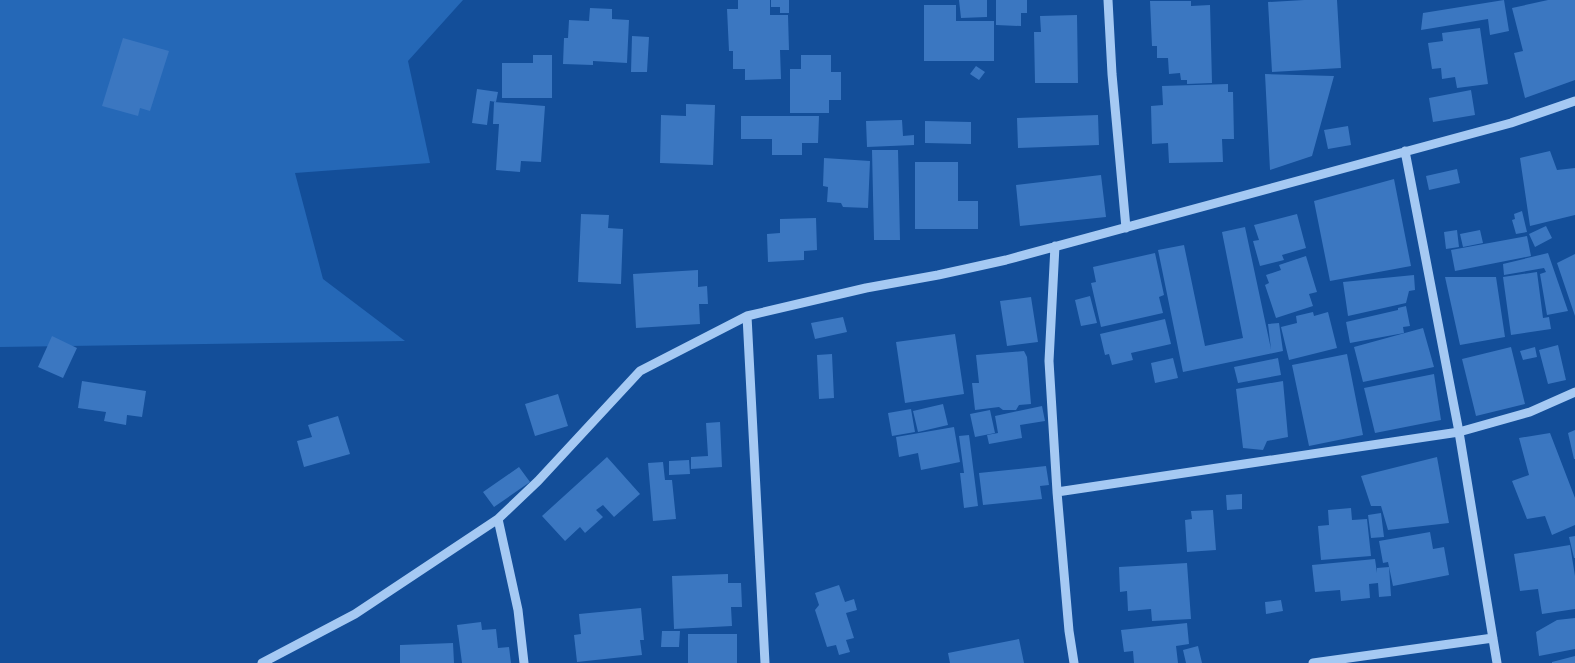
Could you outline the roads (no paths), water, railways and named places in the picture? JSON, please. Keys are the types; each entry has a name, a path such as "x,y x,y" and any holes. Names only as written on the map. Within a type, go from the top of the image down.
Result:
{"street":[{"path":"1108,0 1112,74 1126,228"},
{"path":"262,663 355,614 498,519 538,480 640,371 747,316 866,288 938,275 1126,228 1405,150 1512,123 1575,101"},
{"path":"1405,150 1459,432 1497,663"},
{"path":"1055,246 1049,360 1057,492 1074,663"},
{"path":"747,316 765,663"},
{"path":"1057,492 1459,432 1530,412 1575,392"},
{"path":"498,519 518,610 524,663"},
{"path":"1313,663 1493,638"}]}
